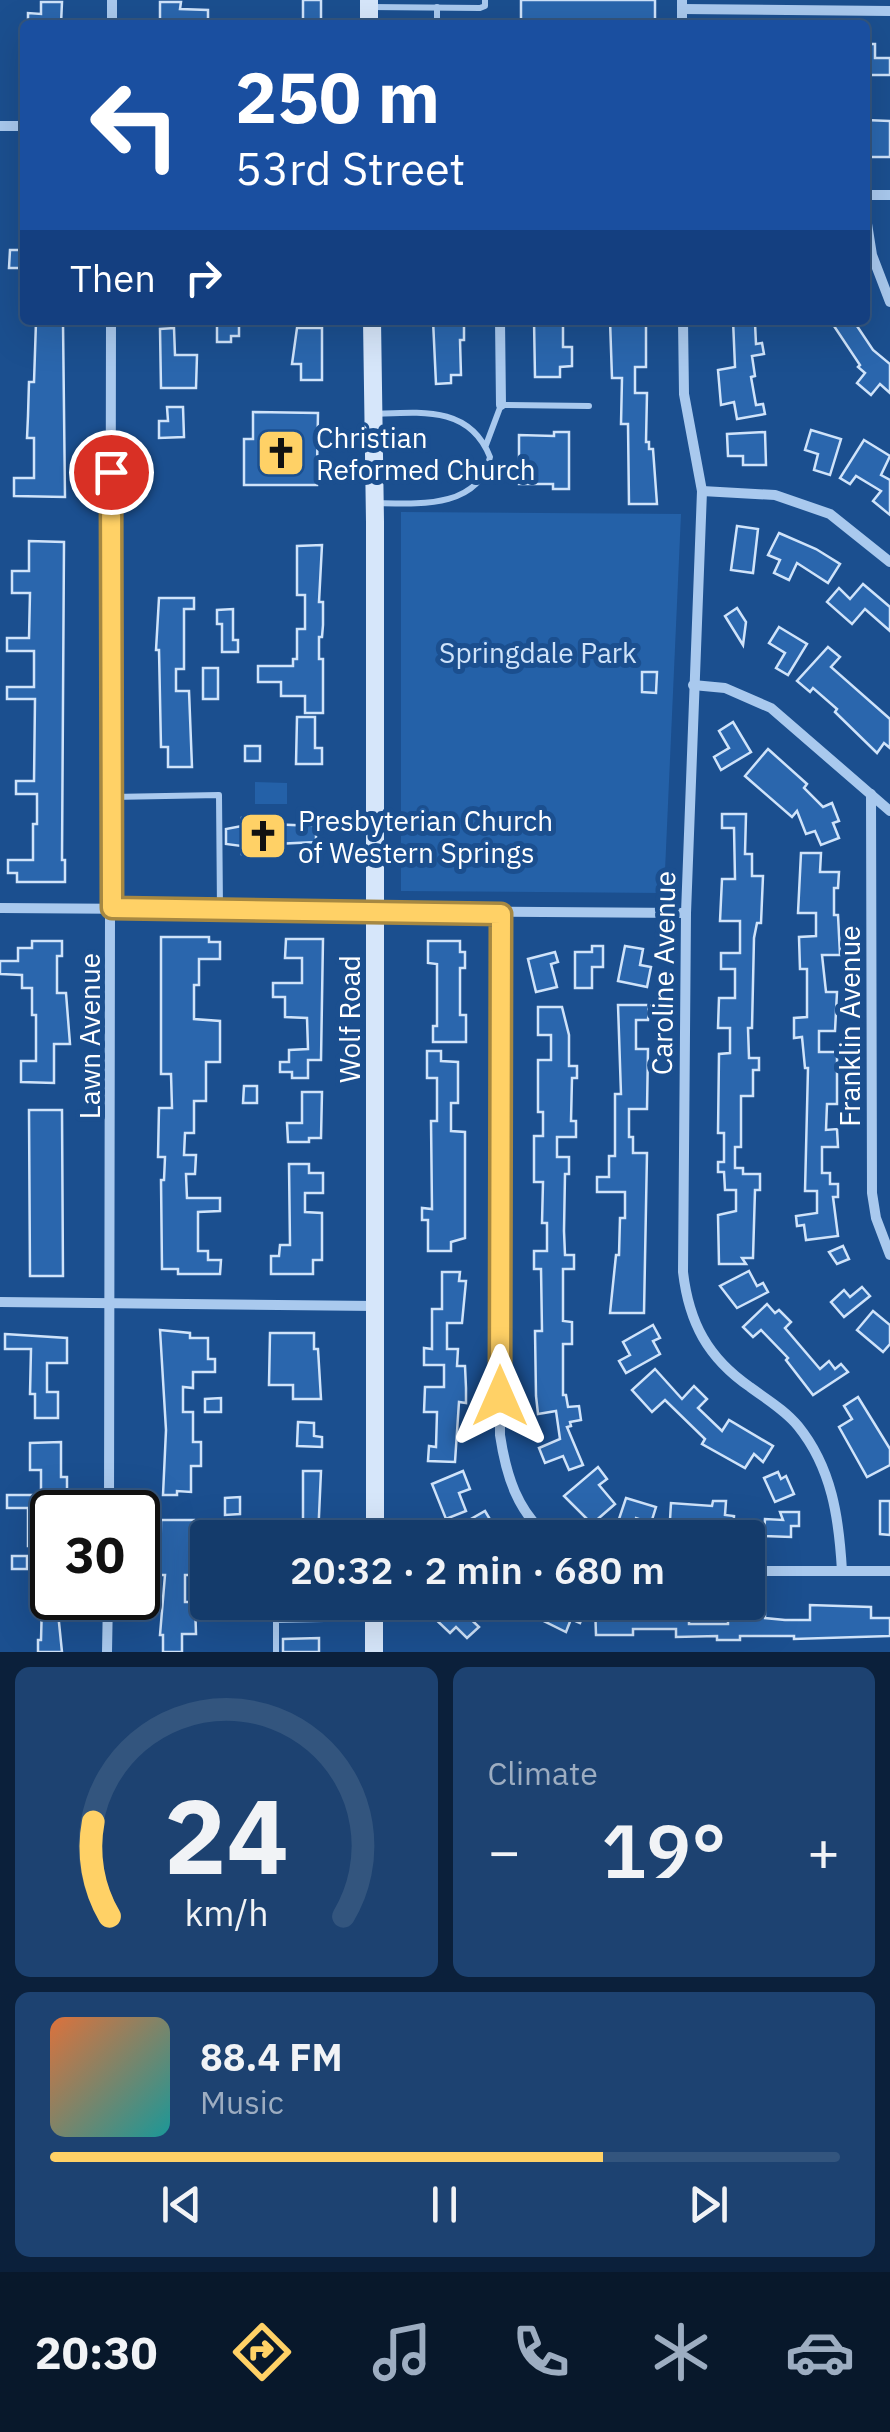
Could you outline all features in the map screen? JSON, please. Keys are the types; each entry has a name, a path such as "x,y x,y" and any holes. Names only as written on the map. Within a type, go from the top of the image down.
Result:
{"main road":[{"name":"Wolf Road","path":"372,325 375,1520"},
{"path":"374,1620 374,1652"}],"street":[{"path":"682,5 890,11"},
{"path":"870,243 890,302"},
{"name":"Lawn Avenue","path":"109,1490 112,325"},
{"path":"500,325 502,404"},
{"name":"Caroline Avenue","path":"683,325 684,394 702,492 686,913 686,1303 707,1348 729,1372 797,1424 826,1472 837,1511 842,1571"},
{"path":"702,492 775,495 830,514 890,562"},
{"path":"692,685 725,688 771,708 890,810"},
{"name":"Franklin Avenue","path":"871,794 872,1192 876,1218 890,1255"},
{"path":"0,908 686,913"},
{"path":"501,914 500,1435 512,1488 532,1520"},
{"path":"0,1302 377,1306"},
{"path":"765,1571 890,1571"},
{"path":"108,1620 108,1652"}],"lane":[{"path":"369,11 480,8 485,6 485,0"},
{"path":"436,7 437,20"},
{"path":"486,445 502,404 589,406"},
{"path":"373,414 437,413 458,417 486,445 490,456 487,472 473,487 446,502 375,503"},
{"path":"112,797 218,795 220,910"},
{"path":"276,1620 276,1652"}],"green space":[{"name":"Springdale Park","path":"401,512 681,514 664,893 401,891"},
{"path":"255,782 287,783 287,804 255,804"}],"building":[{"path":"303,0 321,0 321,20 303,20"},
{"path":"521,0 655,0 655,20 521,20"},
{"path":"41,2 62,2 61,20 28,20 28,13 41,14"},
{"path":"160,2 181,2 180,9 208,10 208,20 160,20"},
{"path":"870,44 875,44 875,58 890,58 890,75 870,75"},
{"path":"870,120 890,121 890,157 870,157"},
{"path":"10,250 20,250 20,268 9,268"},
{"path":"36,325 63,325 65,497 14,496 14,478 34,478 34,438 27,438 29,382 34,382"},
{"path":"217,325 239,325 239,336 231,336 231,342 217,342"},
{"path":"433,325 464,325 464,340 460,340 461,375 451,375 451,383 436,384"},
{"path":"534,325 563,325 563,347 572,347 572,366 560,367 560,377 535,377"},
{"path":"610,325 646,325 646,367 635,367 635,393 647,393 646,442 653,449 657,504 629,504 628,424 621,424 622,378 612,378"},
{"path":"733,325 755,325 756,344 762,343 764,354 752,356 755,376 751,377 756,405 763,404 765,414 737,419 734,402 721,405 718,370 735,367"},
{"path":"833,325 856,325 873,350 890,364 890,393 880,384 871,395 857,383 865,373"},
{"path":"174,328 175,355 197,355 196,388 161,388 160,329"},
{"path":"297,328 322,328 322,380 301,380 301,364 292,364"},
{"path":"167,407 183,407 184,437 159,438 159,421 168,421"},
{"name":"Christian Reformed Church","path":"253,412 318,413 317,468 321,468 321,478 317,478 317,485 244,485 244,439 253,439"},
{"path":"811,430 841,439 830,475 814,470 818,454 805,450"},
{"path":"554,432 569,432 569,489 553,489 553,484 519,484 519,435 554,436"},
{"path":"765,432 766,465 743,465 743,456 728,456 727,434"},
{"path":"864,440 890,456 881,475 890,480 890,515 873,501 881,491 856,476 850,484 840,478"},
{"path":"737,526 758,529 753,573 731,570"},
{"path":"779,533 840,564 828,583 797,563 789,580 774,573 780,560 768,555"},
{"path":"29,541 64,542 65,882 17,882 17,873 8,873 8,860 33,860 33,824 37,824 37,794 16,794 16,781 34,781 35,699 7,699 7,687 34,687 34,651 7,651 7,638 29,638 30,593 12,593 12,571 29,571"},
{"path":"322,545 319,602 323,602 323,625 319,659 323,659 323,713 305,713 305,696 281,696 281,682 258,682 258,666 293,666 293,659 297,659 297,629 305,629 305,595 297,595 297,546"},
{"path":"863,584 890,607 890,631 865,609 852,624 827,602 839,588 850,599"},
{"path":"159,598 194,598 194,609 184,609 184,669 176,669 176,691 189,691 192,767 168,767 168,747 161,747 156,650"},
{"path":"737,608 746,622 743,645 725,616"},
{"path":"233,609 233,640 238,640 238,652 222,652 222,624 217,624 217,610"},
{"path":"779,627 807,644 788,675 776,668 785,653 769,643"},
{"path":"828,647 840,657 831,667 890,719 890,748 884,743 877,753 835,712 837,709 813,688 810,692 797,681"},
{"path":"203,668 218,668 218,699 203,699"},
{"path":"642,672 657,672 656,693 642,692"},
{"path":"297,717 315,717 315,748 322,748 322,764 296,764"},
{"path":"733,722 751,752 721,770 714,757 729,748 719,731"},
{"path":"245,746 260,746 260,761 245,761"},
{"path":"768,749 807,784 804,788 823,807 832,803 839,821 833,823 839,838 821,845 815,831 806,834 797,811 792,817 745,776"},
{"path":"722,814 746,814 745,854 752,854 752,876 763,876 761,923 757,923 754,938 752,1028 748,1028 749,1058 759,1058 759,1070 753,1070 753,1096 741,1096 741,1147 735,1147 735,1168 743,1168 743,1174 760,1174 760,1190 755,1190 753,1258 742,1258 746,1264 719,1264 718,1215 736,1211 736,1190 725,1190 724,1172 718,1172 718,1162 724,1162 724,1133 718,1133 719,1054 730,1053 730,1028 718,1028 719,998 735,998 735,969 721,969 721,953 740,953 740,921 720,921 722,879 735,879 734,828 722,828"},
{"name":"Presbyterian Church of Western Springs","path":"242,818 269,819 269,824 316,826 316,842 276,844 276,853 242,854 242,846 226,844 226,829 242,826"},
{"path":"801,853 821,853 820,872 839,872 838,888 834,888 834,915 838,915 840,955 822,955 826,992 837,992 835,1031 819,1031 819,1052 837,1052 837,1104 827,1104 826,1130 837,1129 838,1147 822,1147 822,1173 830,1173 830,1184 838,1184 838,1197 833,1197 838,1236 806,1240 804,1225 797,1226 796,1216 817,1213 817,1191 805,1191 808,1068 802,1037 794,1038 794,1018 807,1017 807,969 800,969 799,937 816,936 816,913 798,913"},
{"path":"161,937 209,937 209,942 220,942 220,959 199,959 194,1019 220,1021 220,1062 206,1062 206,1101 194,1101 194,1133 185,1133 184,1155 196,1155 195,1174 186,1174 187,1198 220,1198 220,1211 198,1212 198,1251 208,1251 208,1260 221,1260 220,1274 178,1274 178,1269 162,1269 161,1180 165,1157 158,1157 159,1108 172,1108 171,1074 161,1074"},
{"path":"286,939 323,939 321,1060 308,1060 308,1078 292,1078 292,1072 280,1072 280,1062 289,1062 289,1050 308,1049 307,1018 285,1017 285,997 273,997 273,983 302,983 302,958 285,958"},
{"path":"32,941 62,941 62,956 57,956 57,993 66,993 70,1044 54,1044 54,1083 21,1082 21,1061 36,1061 32,988 22,988 22,975 0,974 0,961 18,961 18,948 32,948"},
{"path":"428,941 460,941 460,952 465,952 465,968 460,968 460,1015 466,1015 466,1042 433,1042 433,1026 437,1026 437,964 428,963"},
{"path":"592,946 603,946 603,967 592,967 592,988 575,988 575,952 592,952"},
{"path":"625,946 643,949 640,965 651,967 647,987 618,981"},
{"path":"555,952 558,962 551,964 557,987 536,992 528,959"},
{"path":"618,1005 649,1005 648,1020 636,1020 636,1049 648,1049 647,1109 629,1109 633,1153 647,1153 644,1313 610,1313 620,1218 625,1218 625,1192 597,1192 597,1177 609,1177 609,1156 615,1156 615,1094 621,1094"},
{"path":"538,1007 562,1007 569,1035 569,1066 577,1066 577,1078 572,1078 571,1121 576,1121 576,1137 557,1137 557,1157 569,1157 569,1174 565,1174 565,1255 574,1255 574,1269 563,1269 563,1321 572,1322 572,1344 563,1344 563,1395 568,1407 579,1406 581,1420 570,1422 567,1427 583,1465 569,1470 563,1456 545,1463 539,1448 560,1439 556,1411 538,1414 536,1396 535,1331 542,1331 541,1269 534,1269 534,1251 547,1251 547,1223 542,1223 543,1182 534,1182 534,1136 543,1136 543,1112 538,1112 538,1060 551,1060 551,1035 538,1035"},
{"path":"427,1051 441,1051 441,1061 458,1062 458,1103 451,1103 451,1131 465,1132 465,1238 451,1242 451,1251 428,1251 428,1220 422,1220 422,1208 432,1209 431,1121 437,1121 437,1078 427,1078"},
{"path":"244,1086 257,1086 257,1103 243,1103"},
{"path":"302,1092 322,1092 321,1138 288,1142 287,1123 302,1123"},
{"path":"29,1110 62,1110 63,1276 30,1276"},
{"path":"289,1164 309,1164 309,1173 323,1173 323,1193 305,1193 305,1212 322,1213 322,1260 313,1260 313,1274 271,1274 271,1256 279,1256 280,1245 290,1245"},
{"path":"843,1246 849,1259 837,1264 829,1252"},
{"path":"749,1271 757,1286 763,1283 768,1292 737,1308 720,1286"},
{"path":"442,1272 460,1272 459,1281 466,1281 462,1323 447,1323 447,1349 458,1349 457,1366 465,1366 466,1403 459,1402 455,1462 428,1461 429,1446 436,1447 437,1412 424,1412 425,1387 444,1387 444,1365 424,1365 424,1348 432,1349 432,1309 442,1309"},
{"path":"862,1287 870,1296 844,1317 831,1302 844,1290 850,1297"},
{"path":"767,1304 791,1322 785,1328 820,1369 829,1361 835,1369 841,1364 848,1372 813,1395 788,1358 761,1330 753,1337 743,1327"},
{"path":"873,1311 890,1325 890,1344 883,1352 857,1330"},
{"path":"653,1325 660,1338 653,1341 660,1354 626,1373 619,1361 630,1355 623,1342"},
{"path":"160,1330 208,1338 208,1359 215,1359 215,1372 193,1372 193,1388 183,1387 183,1412 193,1412 193,1442 201,1442 201,1466 191,1466 191,1492 177,1491 177,1495 163,1495 166,1430"},
{"path":"270,1333 314,1333 321,1399 293,1399 293,1385 269,1385"},
{"path":"5,1334 67,1338 67,1363 47,1363 47,1392 58,1392 58,1418 35,1418 35,1394 30,1394 31,1349 5,1349"},
{"path":"655,1369 682,1399 694,1386 707,1399 698,1408 722,1431 729,1420 773,1446 763,1462 754,1454 745,1468 702,1444 705,1439 665,1400 652,1412 632,1390"},
{"path":"858,1397 890,1449 890,1465 867,1477 839,1427 852,1419 844,1406"},
{"path":"221,1398 221,1412 205,1412 205,1399"},
{"path":"298,1422 314,1423 314,1436 322,1437 322,1447 297,1446"},
{"path":"61,1442 61,1477 67,1477 67,1490 41,1490 41,1470 30,1470 30,1443"},
{"path":"598,1467 607,1479 599,1485 615,1504 597,1520 588,1520 564,1496"},
{"path":"303,1471 321,1471 319,1520 303,1520"},
{"path":"463,1471 470,1489 459,1493 466,1511 446,1519 432,1484"},
{"path":"778,1472 781,1479 786,1476 794,1494 775,1502 764,1478"},
{"path":"7,1495 30,1495 30,1546 28,1508 7,1508"},
{"path":"240,1497 240,1514 225,1515 225,1498"},
{"path":"626,1498 656,1507 652,1520 619,1520"},
{"path":"713,1501 726,1501 725,1515 734,1516 734,1520 670,1520 671,1503 712,1506"},
{"path":"880,1501 890,1501 890,1535 880,1534"},
{"path":"485,1511 490,1520 472,1520"},
{"path":"780,1512 799,1512 799,1526 791,1526 791,1537 765,1536 765,1519 783,1520"},
{"path":"161,1520 190,1520 190,1575 185,1575 185,1602 190,1602 190,1620 196,1620 196,1634 182,1634 182,1652 163,1652 160,1635 165,1575 160,1575"},
{"path":"12,1556 27,1556 27,1569 12,1569"},
{"path":"810,1605 871,1607 871,1618 890,1618 890,1636 740,1636 740,1640 717,1640 717,1636 676,1637 676,1629 633,1629 633,1635 596,1635 596,1620 728,1624 728,1620 765,1618 810,1620"},
{"path":"42,1620 59,1620 62,1652 38,1652"},
{"path":"436,1620 472,1620 479,1627 467,1638 456,1627 450,1633"},
{"path":"542,1620 571,1620 566,1632"},
{"path":"319,1638 319,1652 283,1652 283,1639"}],"place":[{"name":"Christian Reformed Church","path":"281,453"},
{"name":"Presbyterian Church of Western Springs","path":"263,836"}],"route":[{"path":"111,472 112,908 501,914 500,1396"}]}
